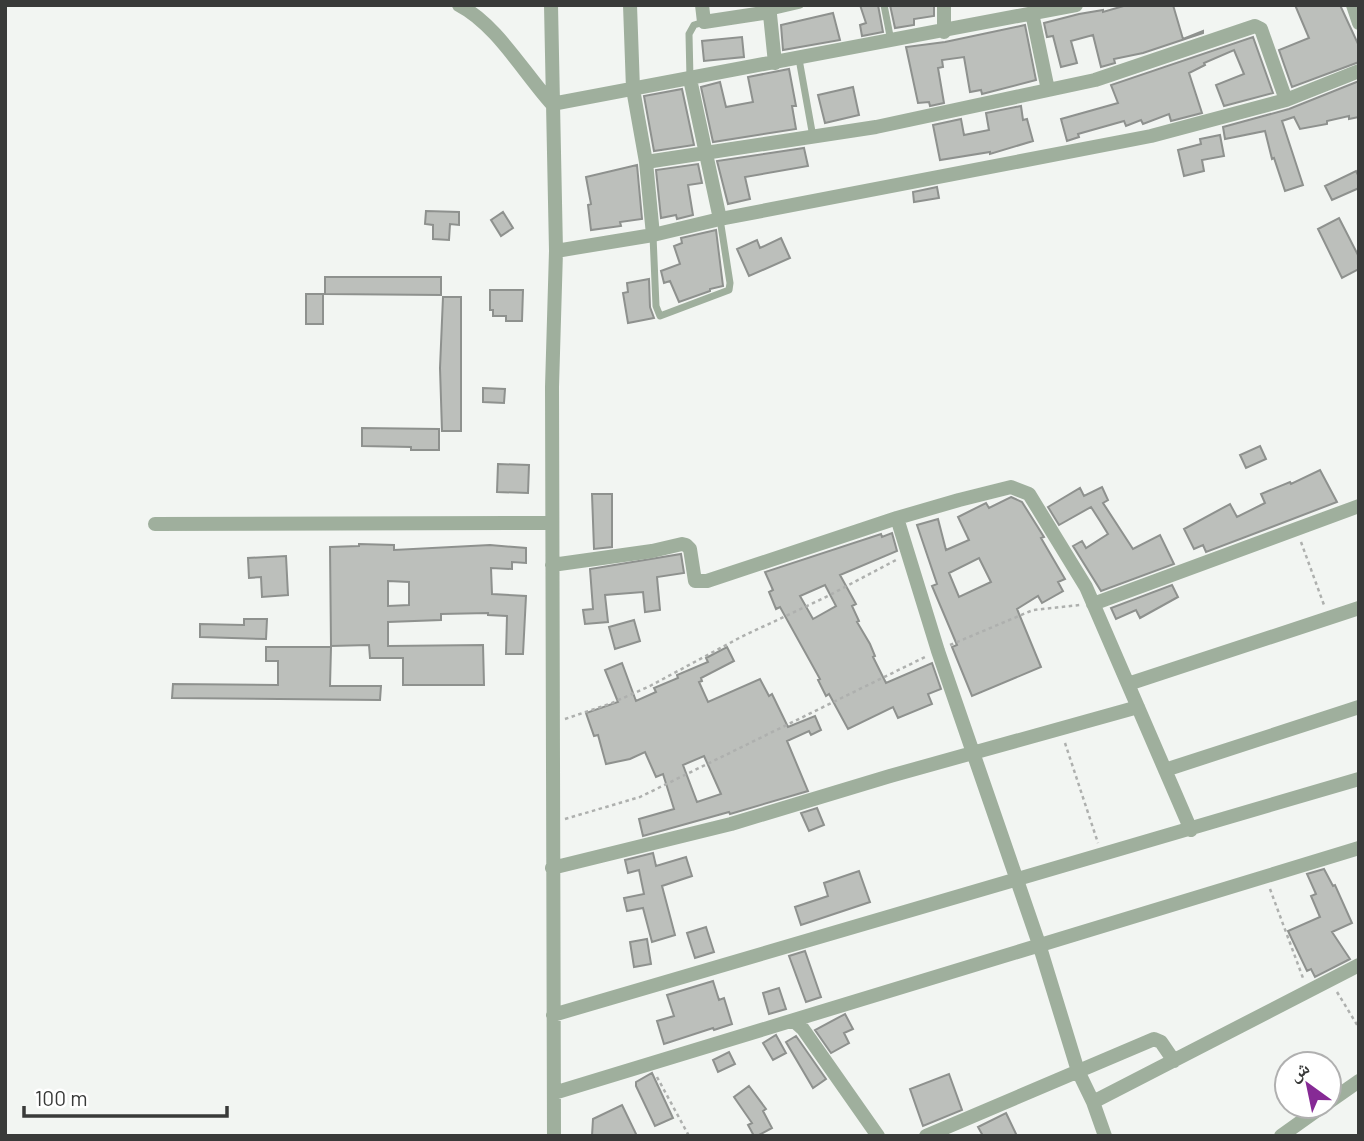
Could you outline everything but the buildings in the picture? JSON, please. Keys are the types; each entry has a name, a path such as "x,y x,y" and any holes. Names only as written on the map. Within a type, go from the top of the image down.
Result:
{"street":[{"path":"458,5 478,12 552,104"},
{"path":"551,5 556,251 552,387 554,1136"},
{"path":"630,5 633,89 646,162 653,235"},
{"path":"702,5 704,22 769,9 775,63"},
{"path":"944,5 944,32"},
{"path":"552,104 944,32 1008,12 1032,13 1076,5"},
{"path":"1353,5 1359,23"},
{"path":"1032,13 1048,90"},
{"path":"646,162 876,127 1048,90 1133,69 1255,26 1261,29 1286,100"},
{"path":"556,251 653,235 720,219 1151,136 1286,100 1359,71"},
{"path":"690,79 720,219"},
{"path":"552,565 652,551 682,544 690,549 695,580 707,581 897,518 998,490 1018,488 1029,494 1086,587 1191,830"},
{"path":"1093,604 1359,506"},
{"path":"897,518 937,651 1039,944 1078,1071 1105,1136"},
{"path":"155,524 552,523"},
{"path":"1128,684 1359,608"},
{"path":"552,868 731,824 890,776 1138,707"},
{"path":"1165,770 1359,707"},
{"path":"553,1015 1359,779"},
{"path":"554,1093 1359,848"},
{"path":"1093,1102 1359,965"},
{"path":"794,1021 878,1136"},
{"path":"926,1136 1154,1039 1161,1042 1174,1061"},
{"path":"1343,1092 1359,1081"},
{"path":"1281,1136 1303,1120"}],"lane":[{"path":"769,9 800,5"},
{"path":"884,5 891,41"},
{"path":"690,79 689,34 695,25 704,22"},
{"path":"799,59 813,137"},
{"path":"653,235 656,306 660,316 729,290 720,219"}],"path":[{"path":"1296,529 1328,618"},
{"path":"552,723 612,703 650,686 909,553"},
{"path":"552,822 640,797 983,629 1032,610 1093,604"},
{"path":"1060,730 1103,855"},
{"path":"1265,876 1307,992"},
{"path":"1329,980 1359,1028"},
{"path":"650,1065 689,1136"}]}
